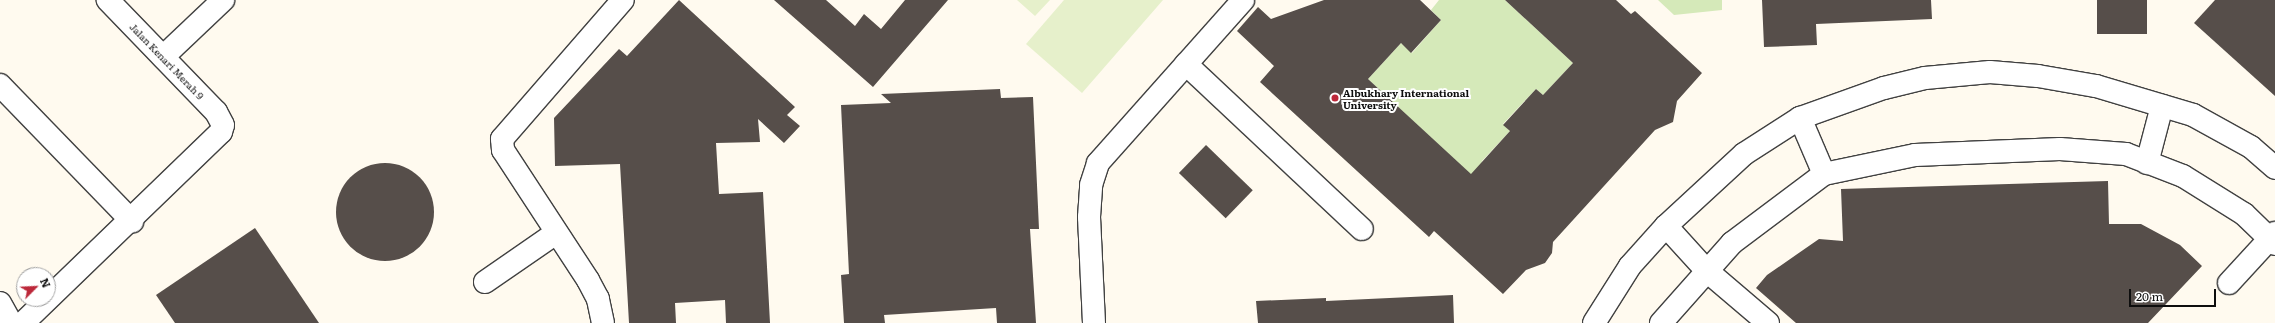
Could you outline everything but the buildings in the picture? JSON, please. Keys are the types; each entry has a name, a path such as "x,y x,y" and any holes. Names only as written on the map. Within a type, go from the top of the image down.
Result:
{"street":[{"name":"Jalan Kenari Merah 9","path":"108,0 216,112 223,126 218,138 132,221"},
{"path":"163,57 223,0"},
{"path":"603,323 598,299 503,150 502,139 623,0"},
{"path":"1094,323 1088,217 1091,185 1098,163 1243,0"},
{"path":"1186,64 1362,229"},
{"path":"1594,323 1630,266 1666,226 1744,154 1800,118 1884,88 1965,72 2038,76 2096,86 2193,116 2244,143 2275,168"},
{"path":"0,85 132,221 23,323"},
{"path":"2148,163 2162,106"},
{"path":"1800,118 1824,174"},
{"path":"1661,323 1732,243 1824,174 1915,155 2060,149 2126,154 2183,176 2244,214 2273,239 2229,283"},
{"path":"1666,226 1707,271 1768,323"},
{"path":"485,282 556,233"},
{"path":"0,303 11,323"}],"green space":[{"path":"1017,0 1050,0 1035,16"},
{"path":"1064,0 1163,0 1082,93 1026,44"},
{"path":"1439,0 1505,0 1573,63 1543,95 1536,89 1503,124 1510,131 1482,161 1479,182 1368,79 1401,43 1412,53 1441,20 1431,10"},
{"path":"1658,0 1722,0 1722,10 1674,15"}],"place":[{"name":"Albukhary International University","path":"1335,98"}]}
